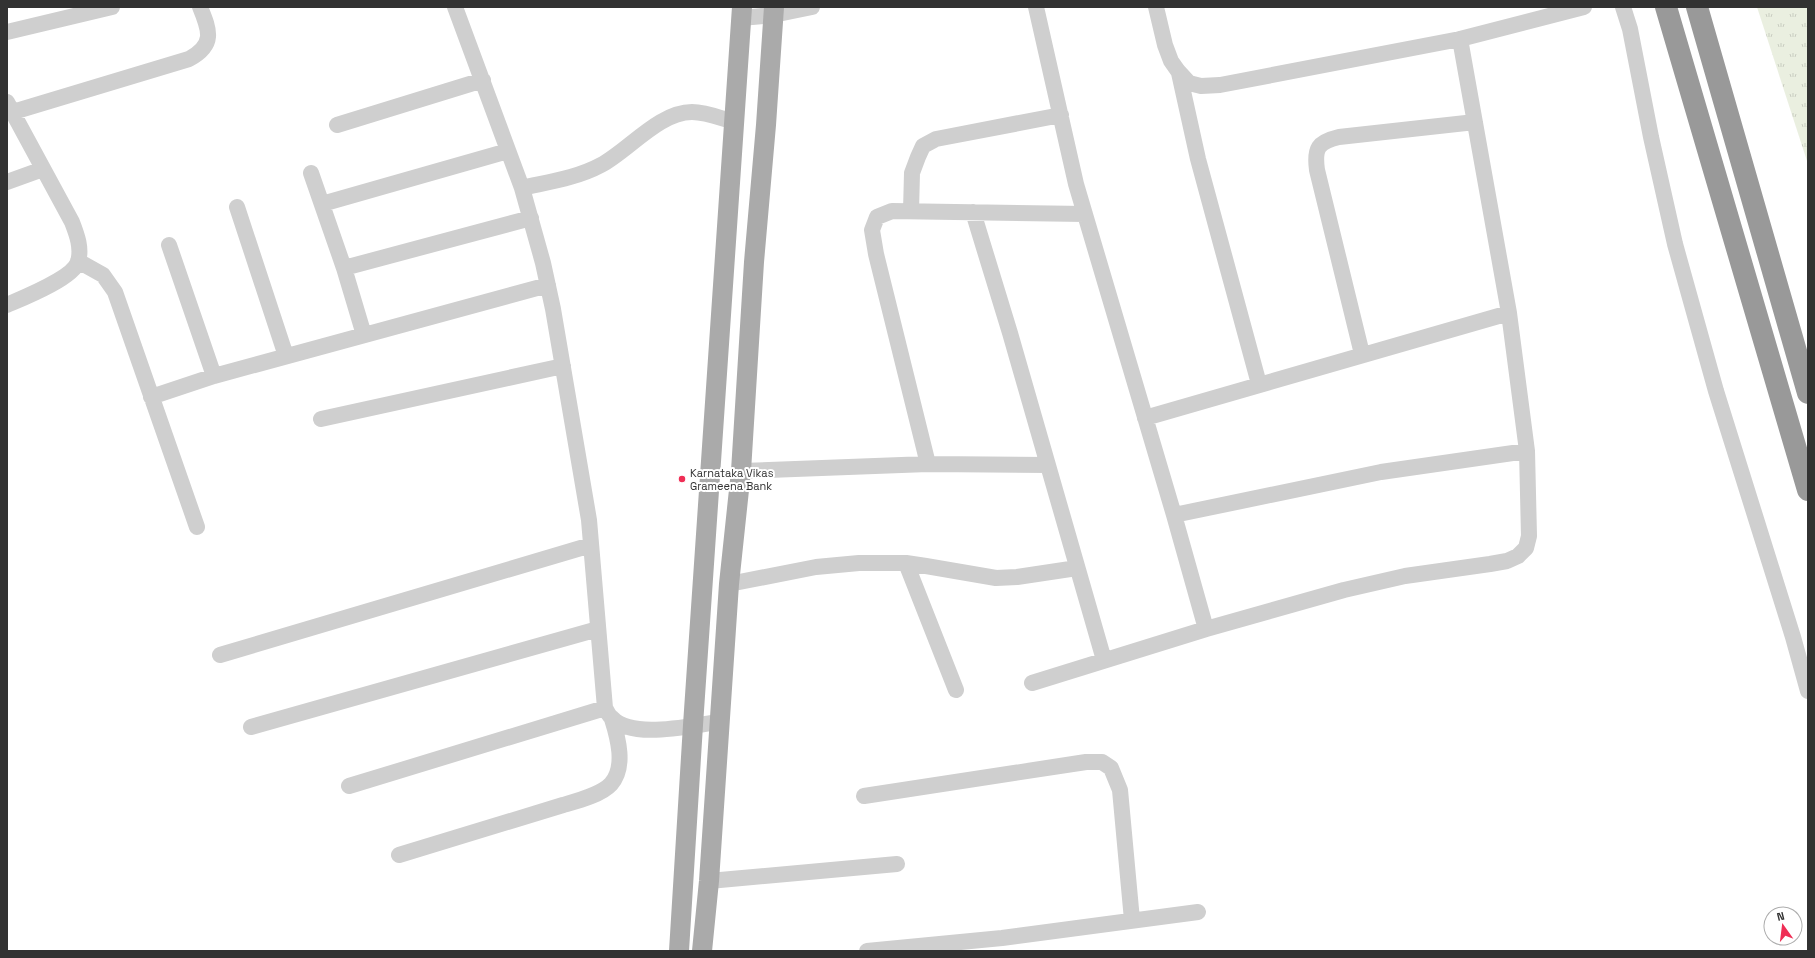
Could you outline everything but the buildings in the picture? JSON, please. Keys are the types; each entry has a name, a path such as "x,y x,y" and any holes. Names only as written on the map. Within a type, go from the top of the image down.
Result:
{"highway":[{"path":"1666,7 1808,490"},
{"path":"1697,7 1808,393"}],"main road":[{"path":"702,951 709,881 729,584 741,471 754,262 774,11"},
{"path":"679,951 741,13"}],"street":[{"path":"7,32 112,7"},
{"path":"7,305 73,271 78,261 79,241 72,222 10,107 188,59 199,54 205,47 209,36 207,23 200,7"},
{"path":"399,855 563,805 601,790 611,784 617,772 620,751 609,713 598,629 589,520 548,285 522,188 455,7"},
{"path":"741,13 812,7"},
{"path":"1036,7 1076,184 1146,418 1206,629"},
{"path":"1156,7 1165,45 1172,61 1178,71 1189,83 1200,86 1220,85 1460,39 1584,7"},
{"path":"1623,7 1630,29 1651,136 1676,244 1716,391 1794,637 1808,691"},
{"path":"1032,683 1206,629 1352,588 1412,575 1490,564 1518,556 1526,548 1530,536 1527,451 1508,313 1460,39"},
{"path":"1178,71 1198,159 1259,384"},
{"path":"337,125 483,80"},
{"path":"522,188 574,175 601,165 662,122 681,113 693,112 734,122"},
{"path":"911,211 912,174 923,146 936,139 1061,115"},
{"path":"1362,354 1317,170 1315,156 1318,148 1326,140 1339,137 1475,122"},
{"path":"322,204 508,151"},
{"path":"7,182 43,169"},
{"path":"311,173 344,268 364,335"},
{"path":"237,207 286,356"},
{"path":"928,464 887,302 872,230 877,217 892,211 1085,214"},
{"path":"973,212 1104,660"},
{"path":"344,268 531,218"},
{"path":"170,245 214,376"},
{"path":"78,261 103,276 115,292 197,527"},
{"path":"151,397 214,376 548,285"},
{"path":"1146,418 1362,354 1508,313"},
{"path":"322,419 563,366"},
{"path":"1174,515 1380,472 1527,451"},
{"path":"741,471 928,464 1048,465"},
{"path":"220,655 591,545"},
{"path":"729,584 816,567 859,563 906,564 996,578 1017,577 1077,568"},
{"path":"906,564 956,690"},
{"path":"251,727 598,629"},
{"path":"609,713 625,727 646,731 719,722"},
{"path":"349,786 609,713"},
{"path":"864,796 1086,762 1102,762 1111,768 1120,790 1132,920"},
{"path":"709,881 897,864"},
{"path":"867,951 1002,938 1198,912"}],"green space":[{"path":"1757,7 1808,7 1808,164"}],"place":[{"name":"Karnataka Vikas Grameena Bank","path":"682,479"}]}
